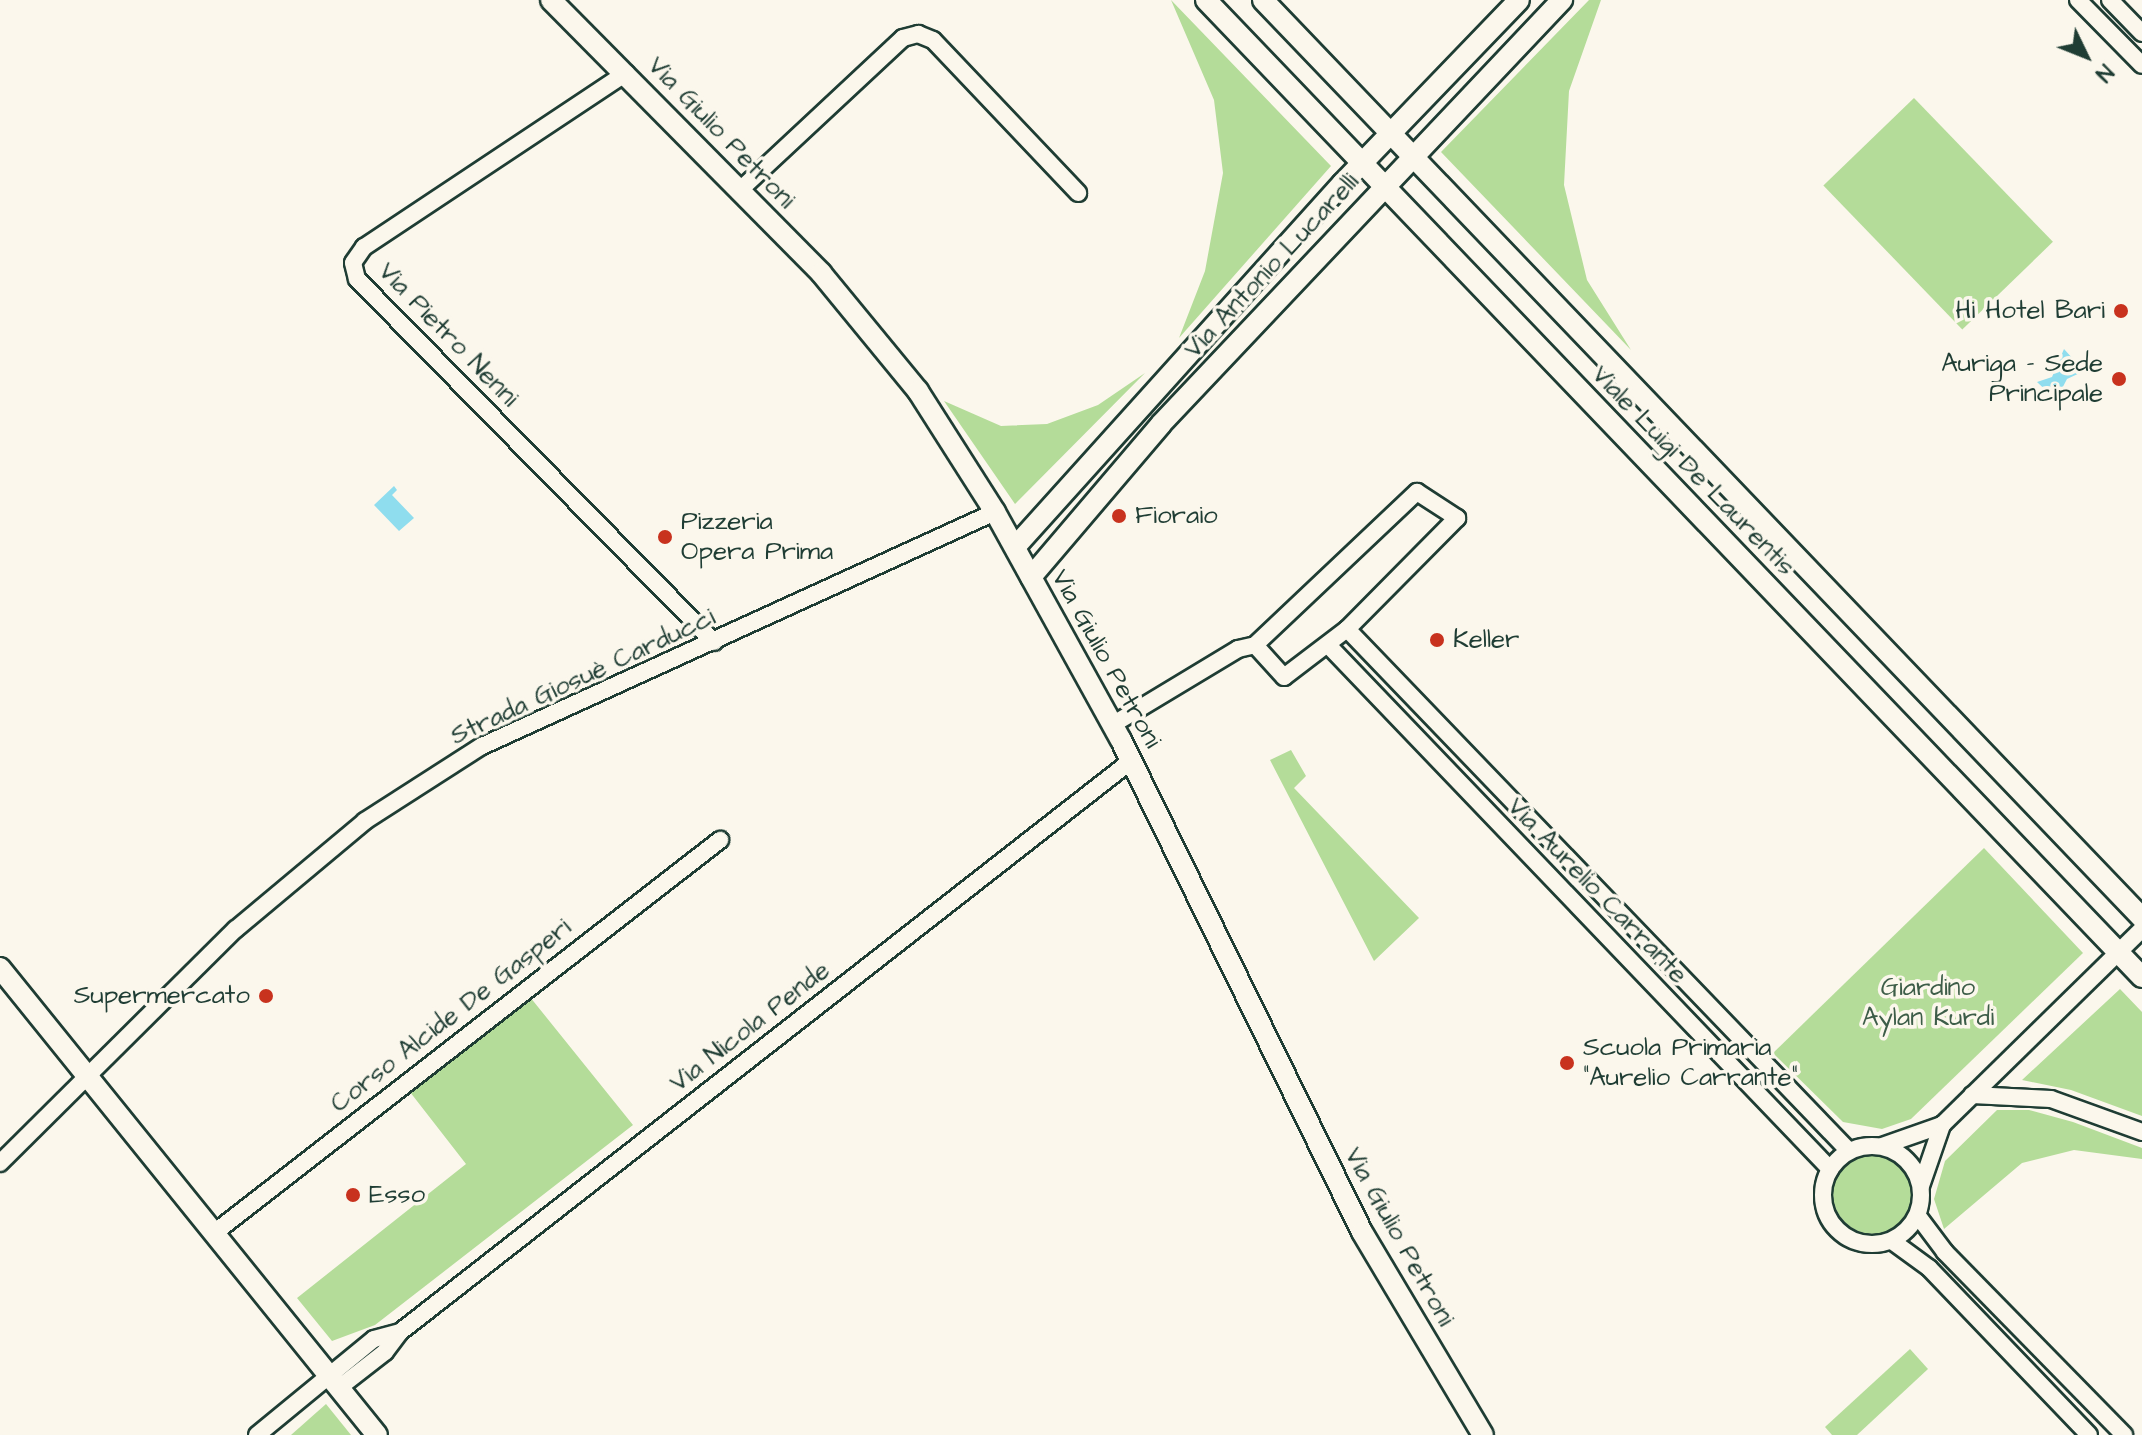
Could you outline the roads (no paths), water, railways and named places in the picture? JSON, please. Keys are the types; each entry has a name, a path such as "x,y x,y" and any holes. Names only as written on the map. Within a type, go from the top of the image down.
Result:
{"street":[{"name":"Via Giulio Petroni","path":"551,0 821,273 918,391 995,512 1132,760 1362,1232 1483,1435"},
{"name":"Viale Luigi De Laurentis","path":"1206,0 2142,977"},
{"name":"Viale Luigi De Laurentis","path":"1263,0 2142,918"},
{"name":"Via Antonio Lucarelli","path":"1015,547 1363,162 1519,0"},
{"name":"Via Antonio Lucarelli","path":"1031,577 1161,424 1411,154 1562,0"},
{"path":"2078,0 2142,65"},
{"path":"2110,0 2142,33"},
{"path":"740,190 903,38 918,34 933,40 1078,193"},
{"name":"Via Pietro Nenni","path":"626,73 364,247 353,263 357,279 714,642"},
{"path":"1112,725 1238,649 1255,645 1401,501 1417,492 1430,496 1457,518 1347,629 1284,677 1255,645"},
{"name":"Strada Giosuè Carducci","path":"0,1163 236,929 365,821 482,746 995,512"},
{"name":"Via Aurelio Carrante","path":"1347,629 1849,1151"},
{"name":"Via Aurelio Carrante","path":"1328,645 1830,1169"},
{"name":"Via Nicola Pende","path":"257,1435 334,1380 385,1352 400,1332 1132,760"},
{"name":"Corso Alcide De Gasperi","path":"214,1233 720,840"},
{"path":"1942,1125 1921,1186 1918,1216 1892,1241 1861,1244 1835,1228 1823,1200 1830,1169 1849,1151 1882,1146 1942,1125 2142,929"},
{"path":"0,968 377,1435"},
{"path":"1972,1095 2051,1099 2142,1132"},
{"path":"1882,1146 1906,1158 1921,1186"},
{"path":"1918,1216 1945,1252 2124,1435"},
{"path":"1892,1241 1929,1268 2089,1435"}],"water":[{"path":"2064,349 2084,371 2067,379 2056,400 2037,382 2052,377"},
{"path":"394,486 397,490 392,495 414,518 399,531 374,505"}],"place":[{"name":"Hi Hotel Bari","path":"2121,311"},
{"name":"Auriga - Sede Principale","path":"2119,379"},
{"name":"Fioraio","path":"1119,516"},
{"name":"Pizzeria Opera Prima","path":"665,537"},
{"name":"Keller","path":"1437,640"},
{"name":"Supermercato","path":"266,996"},
{"name":"Scuola Primaria \"Aurelio Carrante\"","path":"1567,1063"},
{"name":"Esso","path":"353,1195"}],"park label":[{"name":"Giardino Aylan Kurdi","path":"1928,1003"}]}
